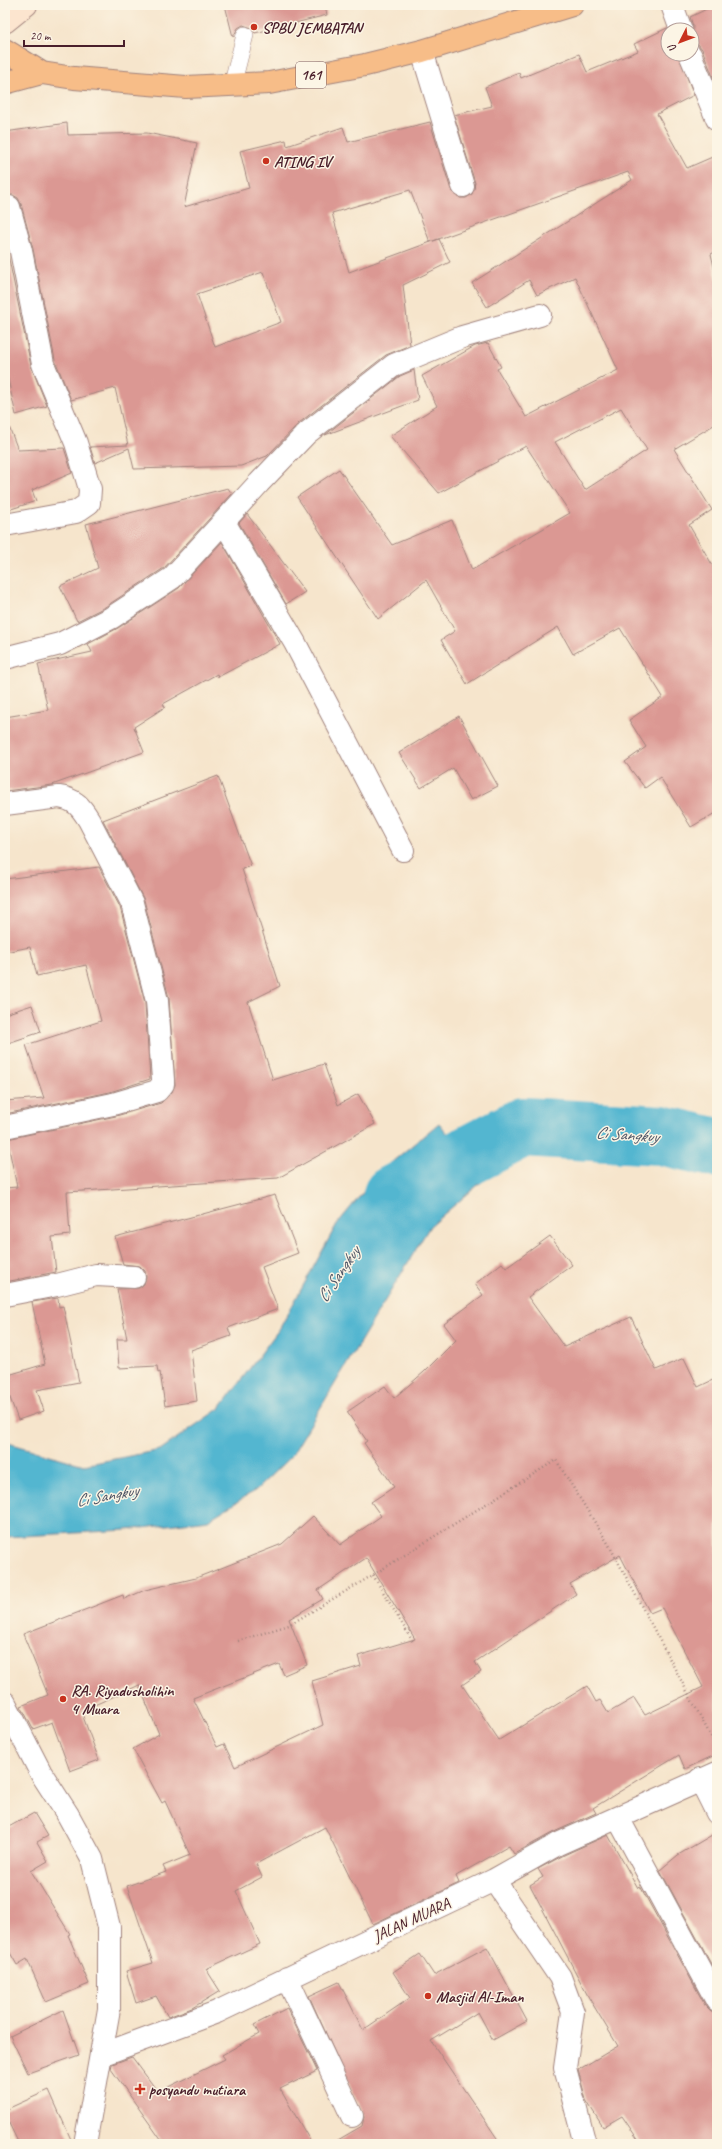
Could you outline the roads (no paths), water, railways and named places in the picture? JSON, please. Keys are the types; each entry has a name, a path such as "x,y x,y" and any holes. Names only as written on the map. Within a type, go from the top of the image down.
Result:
{"main road":[{"path":"5,22 26,5"},
{"name":"161","path":"5,83 42,73 108,82 186,87 232,86 269,83 365,65 422,51 572,5"},
{"name":"161","path":"5,50 42,73"}],"street":[{"path":"672,5 678,22"},
{"path":"422,51 462,186"},
{"path":"693,62 717,119"},
{"path":"5,525 76,512 89,503 90,497 90,489 76,443 42,358 21,251 9,207"},
{"path":"5,658 60,644 112,618 172,578 259,482 307,433 394,365 462,337 540,314"},
{"path":"224,522 295,643 403,850"},
{"path":"5,804 59,796 68,798 82,808 90,820 132,903 157,1001 163,1084 157,1091 113,1104 5,1127"},
{"path":"5,1295 58,1285 96,1275 134,1277"},
{"path":"5,1703 42,1773 68,1815 92,1860 109,1927 109,2010 85,2144"},
{"path":"708,1776 717,1813"},
{"name":"JALAN MUARA","path":"101,2055 217,2012 494,1880 558,1844 708,1776"},
{"path":"618,1818 717,2001"},
{"path":"494,1880 560,1977 573,2012 565,2054 565,2068 586,2144"},
{"path":"287,1978 352,2116"}],"lane":[{"path":"232,86 245,35"}],"water":[{"path":"439,1123 485,1179 430,1226 292,1455 256,1490 208,1520 126,1530 5,1537 5,1442 84,1465 160,1450 220,1408 280,1328 337,1224 380,1172"}],"waterway":[{"name":"Ci Sangkuy","path":"393,1195 523,1127 661,1135 717,1148"}],"place":[{"name":"SPBU JEMBATAN","path":"254,27"},
{"name":"ATING IV","path":"266,161"},
{"name":"RA. Riyadusholihin 4 Muara","path":"63,1699"},
{"name":"Masjid Al-Iman","path":"428,1996"},
{"name":"posyandu mutiara","path":"140,2089"}]}
